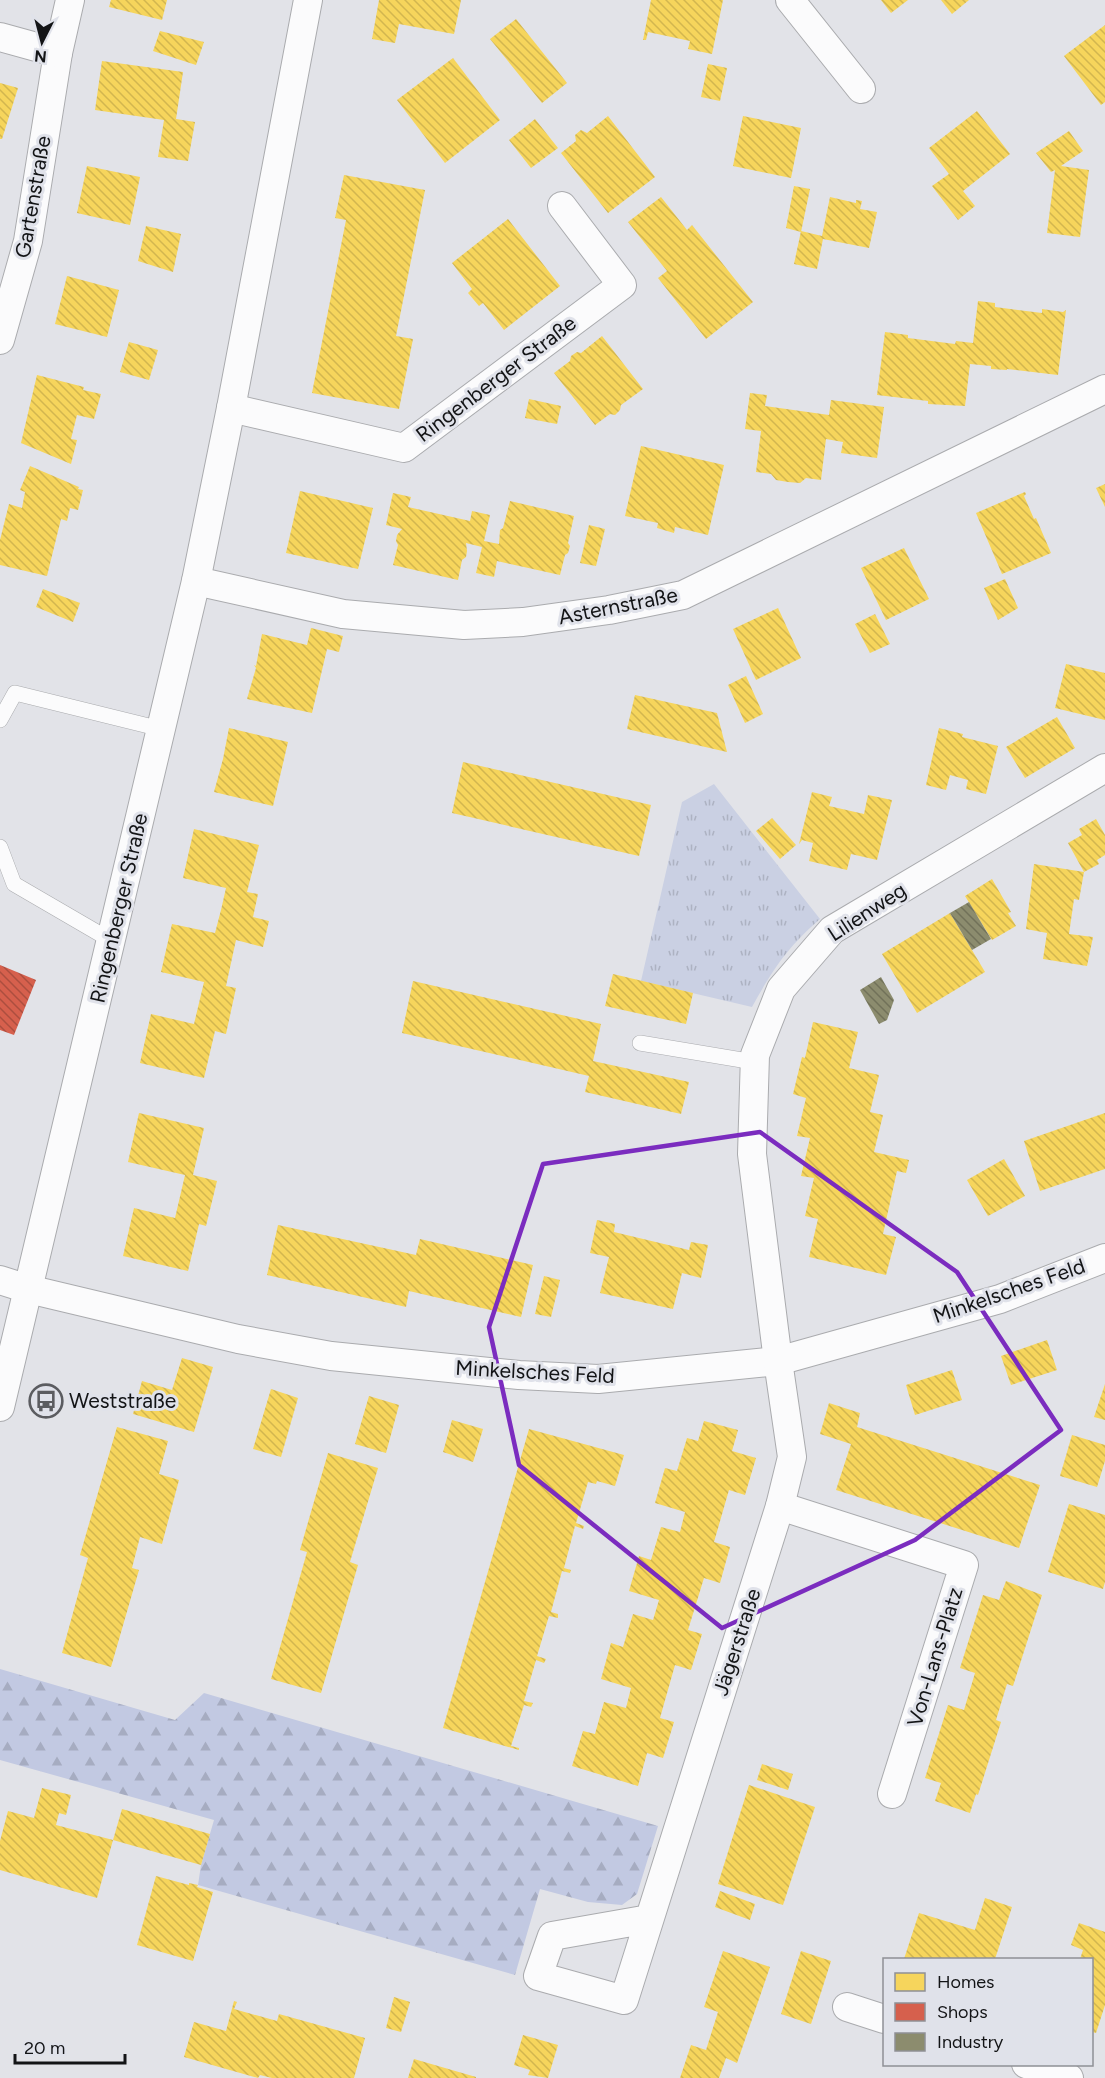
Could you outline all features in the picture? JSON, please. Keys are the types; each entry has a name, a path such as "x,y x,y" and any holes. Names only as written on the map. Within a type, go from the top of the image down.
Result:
{"street":[{"name":"Gartenstraße","path":"0,340 28,241 58,53 70,0"},
{"name":"Ringenberger Straße","path":"0,1407 196,581 308,0"},
{"path":"790,0 861,89"},
{"path":"0,37 58,53"},
{"name":"Ringenberger Straße","path":"231,408 404,448 622,285 562,206"},
{"name":"Asternstraße","path":"196,581 343,614 464,625 523,622 609,610 683,595 1105,389"},
{"name":"Lilienweg","path":"778,1361 752,1154 755,1055 780,989 832,930 1105,768"},
{"name":"Minkelsches Feld","path":"0,1280 28,1289 238,1339 331,1356 519,1375 598,1379 778,1361 1000,1299 1105,1258"},
{"name":"Jägerstraße","path":"649,1919 780,1506 792,1457 778,1361"},
{"name":"Von-Lans-Platz","path":"780,1506 964,1565 892,1794"},
{"path":"847,2007 883,2018"},
{"path":"1032,2066 1069,2078"}],"lane":[{"path":"0,720 15,693 161,729"},
{"path":"0,847 14,884 112,941"},
{"path":"640,1043 754,1062"}],"highlighted area":[{"path":"760,1132 957,1272 1061,1430 915,1540 722,1628 519,1465 489,1327 543,1164"}],"green space":[{"path":"714,784 820,919 798,940 782,960 752,1007 641,981 682,802"},
{"path":"0,1669 175,1720 204,1693 658,1826 637,1894 622,1905 588,1902 540,1889 515,1975 198,1885 201,1865 214,1820 0,1760"}],"building: Homes":[{"path":"111,0 167,0 162,20 109,7"},
{"path":"379,0 461,0 454,34 399,24 395,43 372,39"},
{"path":"651,0 723,0 712,54 688,49 690,41 648,32 646,40 643,40"},
{"path":"881,0 908,0 891,13"},
{"path":"941,0 969,0 952,14"},
{"path":"516,19 567,83 542,103 490,39"},
{"path":"1105,25 1105,102 1101,105 1064,56"},
{"path":"160,31 204,42 196,65 153,51"},
{"path":"453,58 500,120 445,163 397,100"},
{"path":"102,61 183,72 176,119 195,122 188,161 158,157 164,120 95,110"},
{"path":"708,64 727,68 720,101 701,97"},
{"path":"0,83 18,88 2,139 0,139"},
{"path":"977,111 1010,154 963,191 975,206 958,220 932,186 949,174 929,148"},
{"path":"608,116 655,177 608,213 561,153 576,141 575,135 581,130 587,133"},
{"path":"743,116 801,128 791,178 733,166"},
{"path":"535,119 558,148 531,168 509,140"},
{"path":"1069,131 1083,151 1061,166 1089,170 1080,237 1047,233 1055,170 1051,172 1036,153"},
{"path":"87,166 140,177 130,225 77,213"},
{"path":"344,175 425,190 396,336 413,339 399,409 312,393 346,220 335,218"},
{"path":"794,186 810,189 801,232 786,228"},
{"path":"661,197 687,230 692,225 753,302 706,339 658,278 667,271 628,222"},
{"path":"830,197 856,203 856,200 862,201 860,209 877,212 869,248 823,239 817,269 794,264 801,231 822,236"},
{"path":"508,219 560,286 504,330 483,303 479,306 468,293 472,289 452,263"},
{"path":"146,226 181,234 173,272 138,261"},
{"path":"67,276 119,290 107,337 55,324"},
{"path":"978,301 995,303 995,307 1042,313 1042,309 1063,312 1066,310 1058,375 991,369 991,366 970,364 965,406 928,404 928,401 877,395 885,332 908,335 908,338 955,344 956,341 973,343"},
{"path":"602,336 643,389 621,405 615,415 610,414 595,425 554,373 570,361 571,356 577,352 581,353"},
{"path":"129,342 158,350 149,380 120,372"},
{"path":"37,375 84,387 83,390 101,394 94,419 77,415 71,439 77,440 71,464 21,443"},
{"path":"750,393 767,395 765,406 829,415 831,400 884,407 877,458 841,453 843,442 826,439 821,480 806,478 800,483 788,482 776,480 771,474 756,472 761,431 745,429"},
{"path":"529,399 561,406 557,424 525,418"},
{"path":"641,446 724,465 708,535 675,527 674,533 657,528 658,523 625,516"},
{"path":"30,466 83,490 78,510 70,508 67,521 61,519 47,576 0,565 0,540 9,504 22,508 25,492 20,490"},
{"path":"1105,484 1105,507 1096,488"},
{"path":"300,491 373,508 358,569 286,553"},
{"path":"1025,492 1024,496 1051,553 1002,574 976,513"},
{"path":"393,493 411,497 408,507 470,521 472,511 490,515 484,541 499,544 500,530 503,528 510,501 574,516 568,543 570,546 560,575 497,561 494,577 476,573 482,547 466,543 466,557 462,560 458,580 393,565 398,545 397,535 402,529 386,525"},
{"path":"589,525 605,529 596,566 580,563"},
{"path":"904,548 929,599 886,620 861,568"},
{"path":"1005,579 1018,608 998,620 984,588"},
{"path":"43,589 80,603 73,622 36,607"},
{"path":"778,608 801,658 756,680 733,629"},
{"path":"875,614 890,644 870,653 855,624"},
{"path":"311,628 343,636 339,652 327,649 312,713 247,699 262,634 307,645"},
{"path":"1066,664 1105,673 1105,720 1055,708"},
{"path":"746,676 763,714 745,723 728,685"},
{"path":"635,695 717,713 727,752 627,729"},
{"path":"1057,717 1075,748 1025,778 1006,747"},
{"path":"229,728 288,742 273,806 214,792"},
{"path":"939,728 963,734 962,737 998,746 986,794 966,789 968,780 950,775 946,790 926,785"},
{"path":"463,762 651,805 639,856 452,813"},
{"path":"812,792 832,797 829,806 864,814 868,795 892,800 877,860 851,854 847,870 809,861 813,843 802,840 799,844"},
{"path":"772,818 796,845 780,859 756,831"},
{"path":"1096,819 1105,835 1105,855 1097,860 1099,864 1084,872 1068,843 1082,835 1079,829"},
{"path":"194,829 259,845 247,892 258,894 253,917 269,921 263,947 236,940 226,986 236,988 226,1034 215,1031 204,1078 140,1063 151,1014 194,1024 204,982 161,972 172,924 215,933 221,910 226,888 183,878"},
{"path":"1034,864 1084,872 1079,900 1074,899 1069,934 1093,937 1087,966 1043,959 1047,933 1026,929"},
{"path":"992,879 1011,912 1008,913 1016,926 992,940 965,896"},
{"path":"950,913 985,972 917,1013 882,954"},
{"path":"613,974 693,993 686,1024 605,1006"},
{"path":"413,981 601,1024 593,1061 689,1082 681,1114 585,1092 589,1076 402,1033"},
{"path":"813,1022 858,1032 849,1068 879,1075 870,1112 883,1115 874,1152 909,1160 906,1173 897,1171 883,1234 896,1237 886,1275 809,1257 818,1219 805,1216 814,1178 801,1176 810,1138 797,1136 806,1098 793,1094 802,1057 805,1058"},
{"path":"139,1113 204,1128 193,1175 217,1181 206,1226 199,1224 188,1271 123,1256 134,1208 175,1218 185,1175 128,1162"},
{"path":"1105,1113 1105,1169 1040,1191 1024,1141"},
{"path":"1004,1159 1025,1196 988,1216 967,1180"},
{"path":"597,1220 615,1224 614,1232 689,1250 691,1242 708,1245 701,1278 682,1273 673,1309 600,1293 609,1257 590,1253"},
{"path":"278,1225 416,1255 420,1239 533,1265 521,1317 409,1291 406,1307 267,1275"},
{"path":"544,1276 560,1280 551,1317 535,1314"},
{"path":"1047,1340 1057,1370 1011,1385 1001,1356"},
{"path":"182,1358 213,1367 194,1432 133,1414 142,1381 172,1390"},
{"path":"952,1370 962,1400 915,1415 906,1385"},
{"path":"1105,1384 1105,1420 1094,1417"},
{"path":"271,1389 298,1398 281,1457 253,1449"},
{"path":"369,1396 399,1405 386,1453 355,1444"},
{"path":"829,1403 860,1413 857,1427 1040,1485 1019,1548 836,1490 851,1444 820,1434"},
{"path":"452,1420 483,1429 473,1462 443,1452"},
{"path":"704,1421 738,1430 732,1451 756,1458 745,1495 729,1490 714,1542 730,1547 720,1583 704,1578 688,1630 702,1634 691,1670 675,1665 660,1718 674,1722 663,1758 647,1753 638,1786 572,1766 583,1731 595,1734 604,1702 626,1708 631,1688 601,1679 611,1643 623,1647 633,1614 653,1620 659,1600 629,1591 639,1556 651,1560 661,1527 680,1532 685,1512 655,1503 665,1468 677,1471 687,1438 698,1441"},
{"path":"117,1427 168,1441 159,1474 179,1480 162,1544 140,1537 132,1568 139,1570 111,1667 62,1653 88,1558 80,1555"},
{"path":"529,1429 624,1455 615,1486 597,1481 596,1484 588,1482 576,1523 584,1526 583,1529 575,1526 564,1568 571,1570 570,1573 562,1571 551,1612 558,1614 558,1618 549,1616 537,1656 546,1659 544,1663 536,1660 524,1701 533,1703 531,1707 524,1705 511,1746 519,1750 443,1728"},
{"path":"1072,1435 1105,1445 1105,1461 1097,1487 1060,1476"},
{"path":"328,1453 378,1468 350,1562 358,1565 321,1693 271,1679 307,1552 300,1550"},
{"path":"1069,1504 1105,1515 1105,1582 1103,1589 1048,1572"},
{"path":"1006,1581 1042,1595 1013,1686 1007,1684 996,1720 1001,1722 970,1813 935,1801 941,1783 925,1778 948,1705 964,1710 975,1673 960,1668 983,1595 999,1600"},
{"path":"762,1764 793,1774 788,1790 757,1780"},
{"path":"749,1785 815,1807 783,1905 718,1884"},
{"path":"42,1788 71,1795 66,1815 59,1813 56,1825 113,1840 97,1898 0,1870 0,1841 8,1811 34,1818"},
{"path":"122,1809 210,1834 201,1865 113,1840"},
{"path":"156,1876 189,1885 189,1883 198,1885 197,1887 213,1892 193,1961 137,1945"},
{"path":"720,1891 755,1904 750,1920 715,1907"},
{"path":"985,1898 1012,1907 995,1958 904,1958 919,1913 975,1930"},
{"path":"1079,1923 1105,1932 1105,2005 1096,2033 1093,2032 1093,1958 1080,1958 1083,1950 1071,1945"},
{"path":"723,1951 770,1967 737,2063 726,2058 719,2078 680,2078 691,2045 706,2050 718,2012 704,2007"},
{"path":"801,1951 831,1961 811,2024 781,2014"},
{"path":"394,1997 410,2002 401,2032 386,2028"},
{"path":"234,2001 237,2002 234,2009 277,2021 279,2014 365,2038 354,2078 272,2078 260,2075 258,2078 184,2057 194,2022 226,2031"},
{"path":"523,2035 558,2045 548,2078 528,2075 530,2070 514,2065"},
{"path":"414,2059 476,2077 476,2078 408,2078"}],"building: Shops":[{"path":"0,965 36,980 14,1035 0,1030"}],"building: Industry":[{"path":"969,902 991,939 972,950 950,913"},
{"path":"881,977 894,1000 887,1020 879,1024 860,990"}],"place":[{"name":"Weststraße","path":"46,1401"}]}
